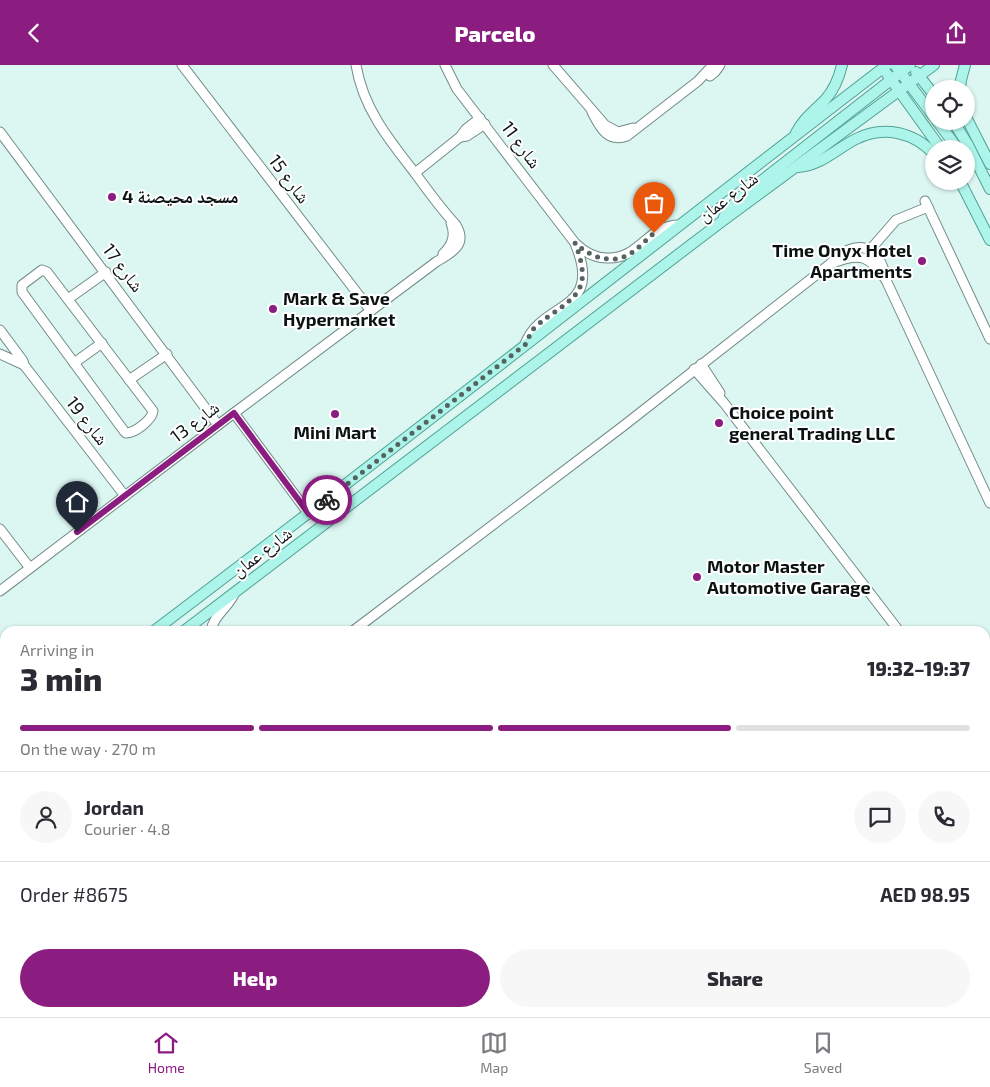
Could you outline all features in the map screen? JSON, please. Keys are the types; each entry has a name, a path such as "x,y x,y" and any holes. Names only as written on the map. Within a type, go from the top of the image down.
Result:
{"main road":[{"path":"794,139 803,122 832,92 842,65"},
{"path":"721,222 735,202 891,79 898,69 910,65 925,84"},
{"name":"شارع عمان","path":"191,626 721,222 934,65"},
{"path":"960,80 965,65"},
{"path":"883,66 935,140"},
{"name":"شارع عمان","path":"161,626 309,514 526,344 794,139 883,66"},
{"path":"898,69 925,105"},
{"path":"959,130 990,189"},
{"path":"973,130 990,163"},
{"path":"795,168 820,162 856,139 881,132 908,136 925,145"},
{"path":"975,165 980,169"},
{"path":"962,190 969,196"},
{"path":"965,190 990,240"}],"street":[{"name":"شارع 15","path":"182,65 371,311"},
{"name":"شارع 13","path":"0,591 436,262 449,247 453,239 453,230 448,216 384,132 368,107 358,78 356,65"},
{"name":"شارع 11","path":"445,65 457,89 575,243 588,254 613,259 629,254 660,229 666,226 680,225"},
{"path":"553,65 592,111 602,130 611,137 622,138 698,81 713,65"},
{"path":"698,81 715,73 720,65"},
{"path":"415,173 460,137 466,129 482,121"},
{"name":"شارع 17","path":"0,132 108,274 218,425"},
{"path":"869,251 896,220 927,204 990,339"},
{"name":"شارع 11","path":"526,344 535,327 568,303 578,292 582,281 583,269 575,243"},
{"path":"360,626 622,427 839,255 850,249 863,248 869,251 879,258 883,264 886,280"},
{"path":"830,264 851,257 866,258 877,267 886,280 990,503"},
{"path":"45,270 69,301 152,409 152,417 129,433 124,431 22,292 22,285 39,271 45,270"},
{"path":"69,301 108,274"},
{"name":"شارع 19","path":"0,330 24,365 124,496"},
{"path":"74,363 102,343"},
{"path":"128,378 166,352"},
{"name":"شارع 19","path":"0,354 24,365"},
{"path":"698,366 718,390 724,403 895,626"},
{"path":"234,413 309,514"},
{"path":"0,529 30,568"},
{"path":"212,626 214,620 234,593"}],"way so far":[{"path":"327,500 526,344 535,327 574,297 578,292 583,275 581,257 575,243 588,254 613,259 629,254 654,233"}],"place":[{"name":"مسجد محيصنة 4","path":"112,197"},
{"name":"Time Onyx Hotel Apartments","path":"922,261"},
{"name":"Mark & Save Hypermarket","path":"273,309"},
{"name":"Mini Mart","path":"335,414"},
{"name":"Choice point general Trading LLC","path":"719,423"},
{"name":"Motor Master Automotive Garage","path":"697,577"}],"route":[{"path":"77,532 234,413 309,514 327,500"}]}
